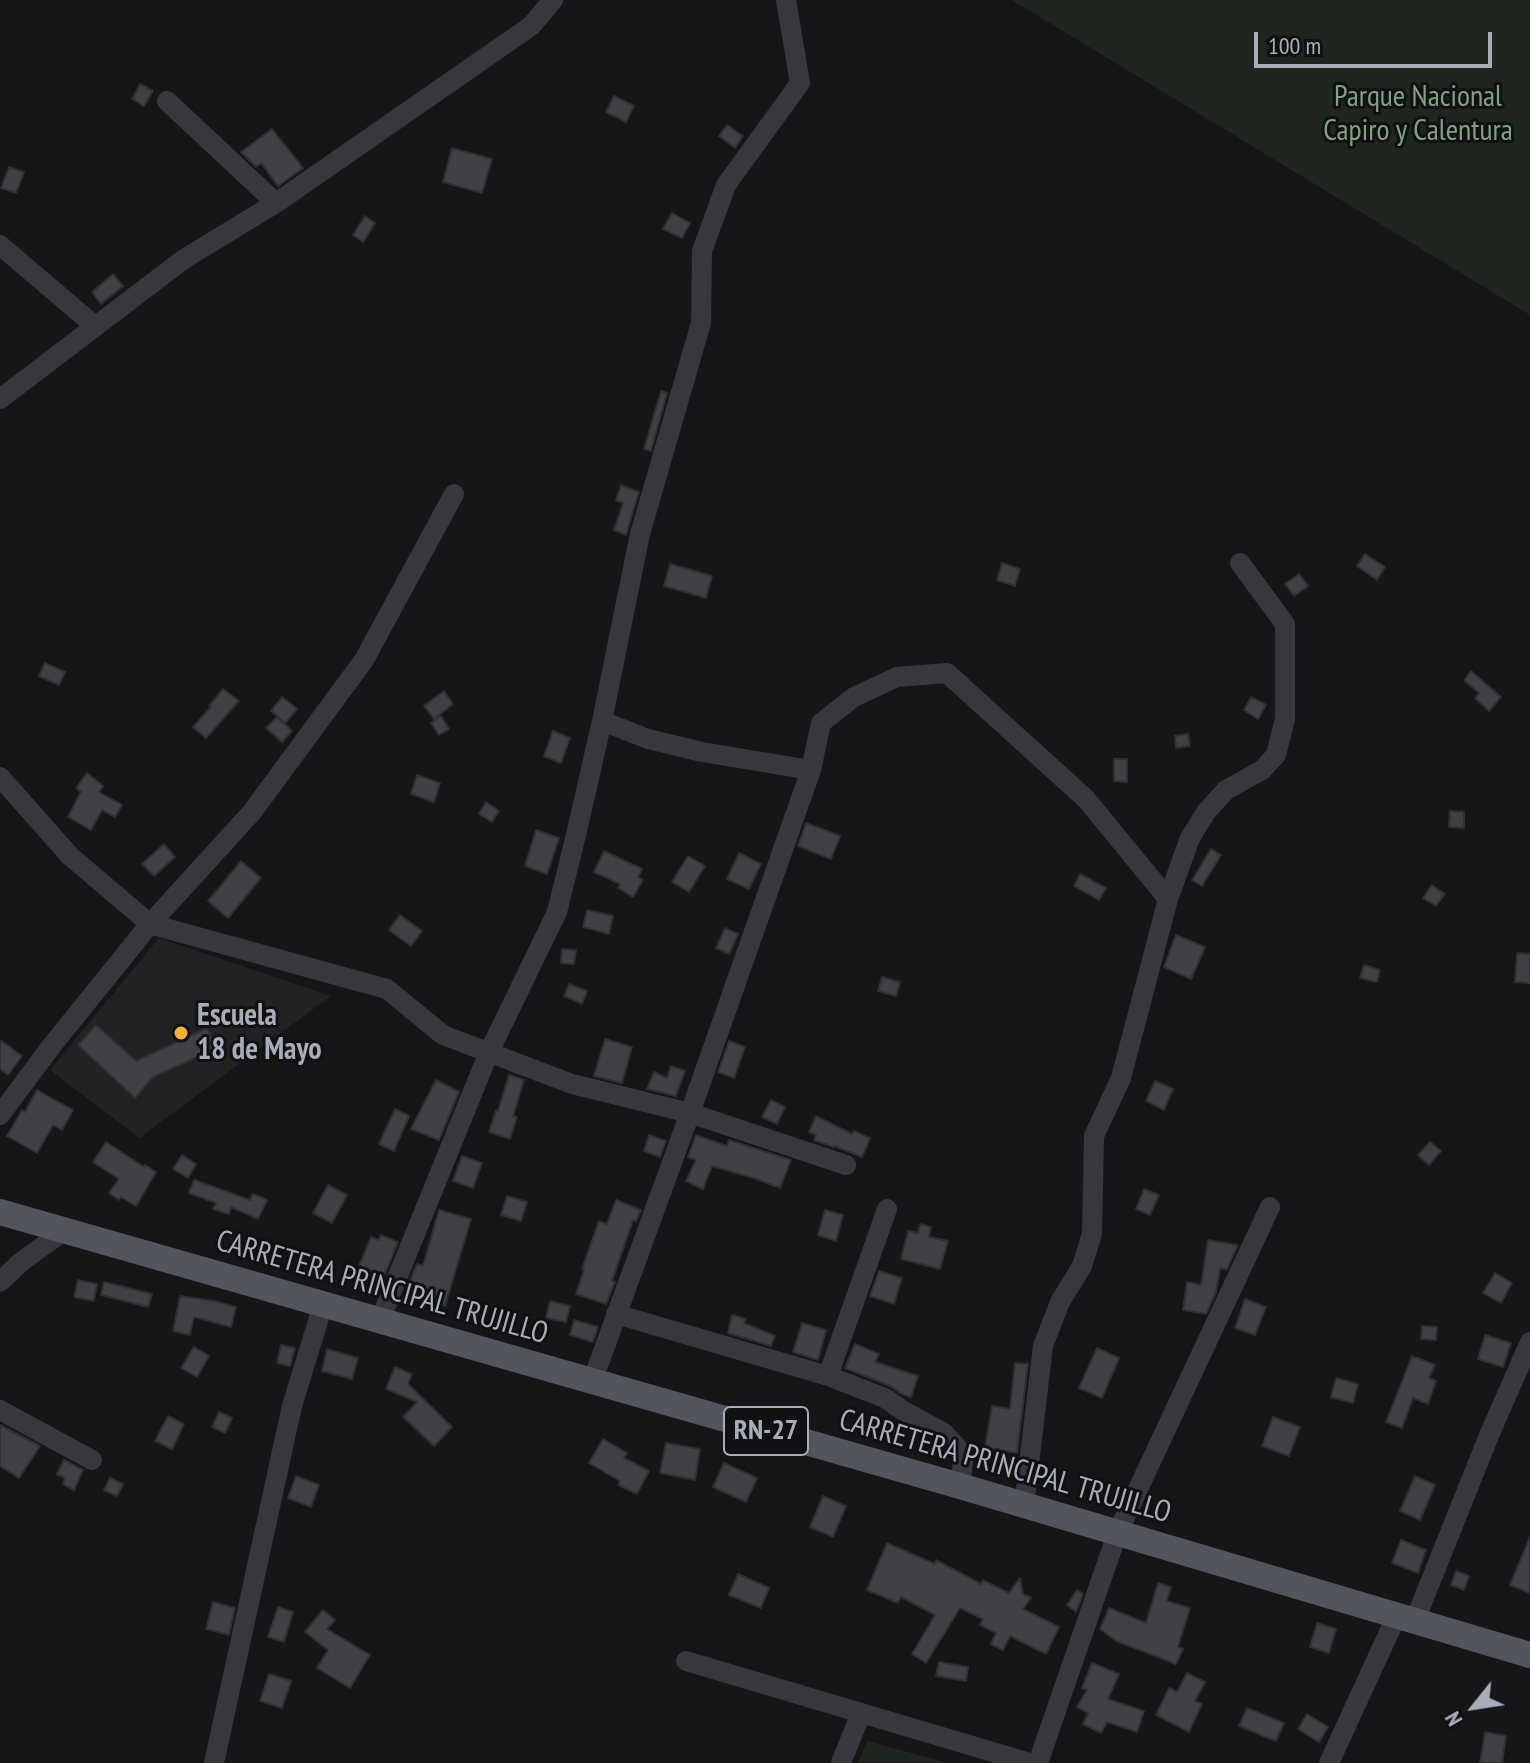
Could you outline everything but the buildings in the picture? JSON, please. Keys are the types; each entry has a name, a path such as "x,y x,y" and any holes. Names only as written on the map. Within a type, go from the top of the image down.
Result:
{"main road":[{"name":"CARRETERA PRINCIPAL TRUJILLO","path":"0,1212 960,1486 1530,1655"}],"street":[{"path":"0,399 184,259 276,203 531,26 553,0"},
{"path":"380,1320 489,1052 557,912 602,721 640,534 701,323 702,251 726,185 800,83 786,0"},
{"path":"167,101 276,203"},
{"path":"0,245 95,326"},
{"path":"0,1115 150,924 252,812 364,660 454,494"},
{"path":"1024,1506 1043,1346 1060,1302 1082,1266 1092,1234 1094,1136 1121,1078 1168,899 1190,838 1206,812 1226,790 1262,770 1276,755 1285,719 1285,624 1240,563"},
{"path":"592,1382 811,770 821,723 854,697 897,677 947,673 1086,799 1168,899"},
{"path":"602,721 648,739 702,752 811,770"},
{"path":"0,777 70,856 150,924 387,989 443,1035 572,1084 690,1113 846,1165"},
{"path":"1038,1763 1117,1534 1270,1207"},
{"path":"828,1376 887,1209"},
{"path":"0,1282 21,1262 65,1230"},
{"path":"214,1763 292,1406 323,1305"},
{"path":"616,1314 828,1376 885,1398 944,1433 964,1455 960,1486"},
{"path":"1329,1763 1406,1618 1530,1342"},
{"path":"0,1410 92,1460"},
{"path":"686,1661 1030,1763"},
{"path":"841,1763 861,1713"}],"shaded area":[{"name":"Escuela 18 de Mayo","path":"159,938 331,996 139,1138 50,1070"}],"green space":[{"name":"Parque Nacional Capiro y Calentura","path":"1012,0 1530,0 1530,315"},
{"path":"867,1741 949,1763 858,1763"}],"place":[{"name":"Escuela 18 de Mayo","path":"181,1033"}]}
